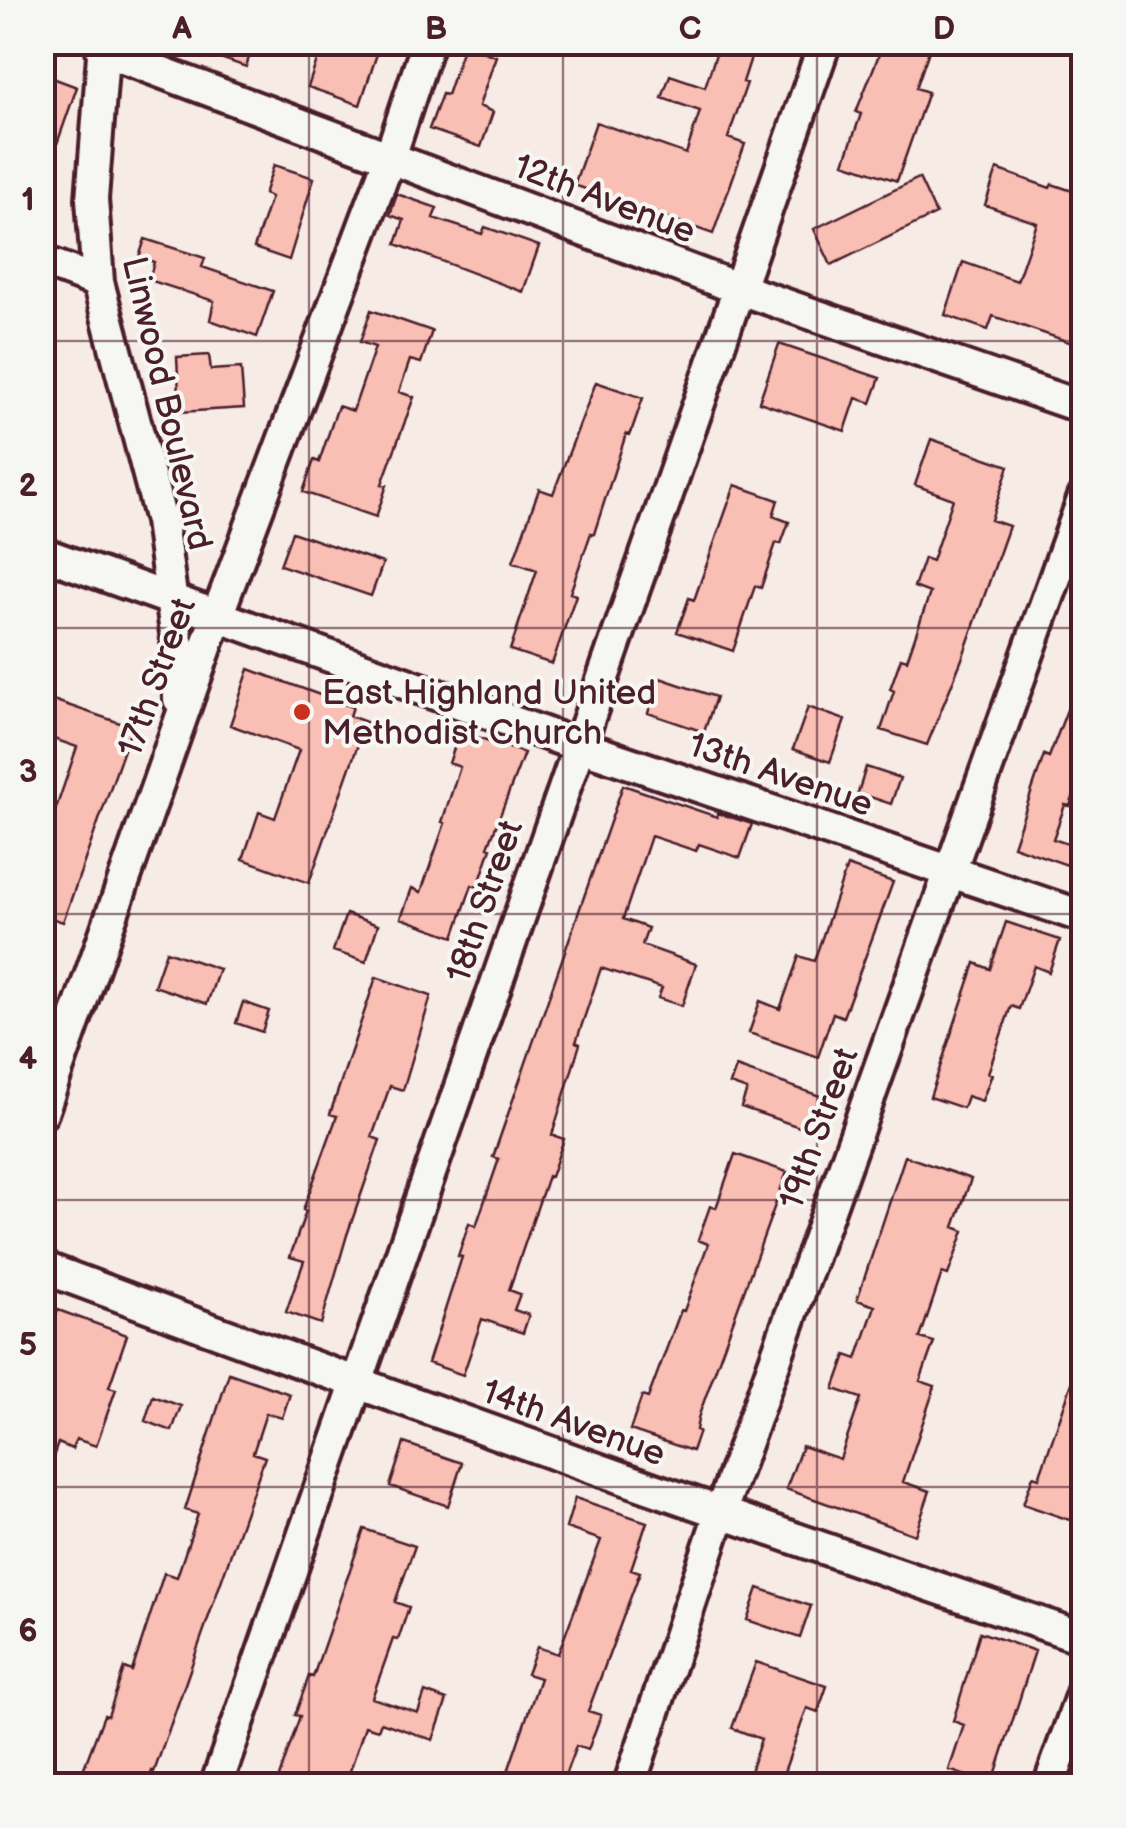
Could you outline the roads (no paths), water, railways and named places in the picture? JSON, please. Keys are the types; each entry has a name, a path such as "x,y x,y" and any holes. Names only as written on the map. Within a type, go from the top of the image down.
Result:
{"street":[{"name":"17th Street","path":"42,1113 217,616 390,157 428,42"},
{"name":"18th Street","path":"216,1786 825,42"},
{"name":"12th Avenue","path":"103,46 737,288 1084,408"},
{"name":"Linwood Boulevard","path":"103,46 92,199 98,282 161,521 172,600"},
{"path":"42,262 98,282"},
{"name":"19th Street","path":"629,1786 720,1514 1084,497"},
{"name":"13th Avenue","path":"42,553 577,745 1084,918"},
{"path":"172,600 180,721"},
{"name":"14th Avenue","path":"42,1267 720,1514 1084,1638"},
{"path":"1049,1786 1084,1688"}],"place":[{"name":"East Highland United Methodist Church","path":"302,712"}]}
